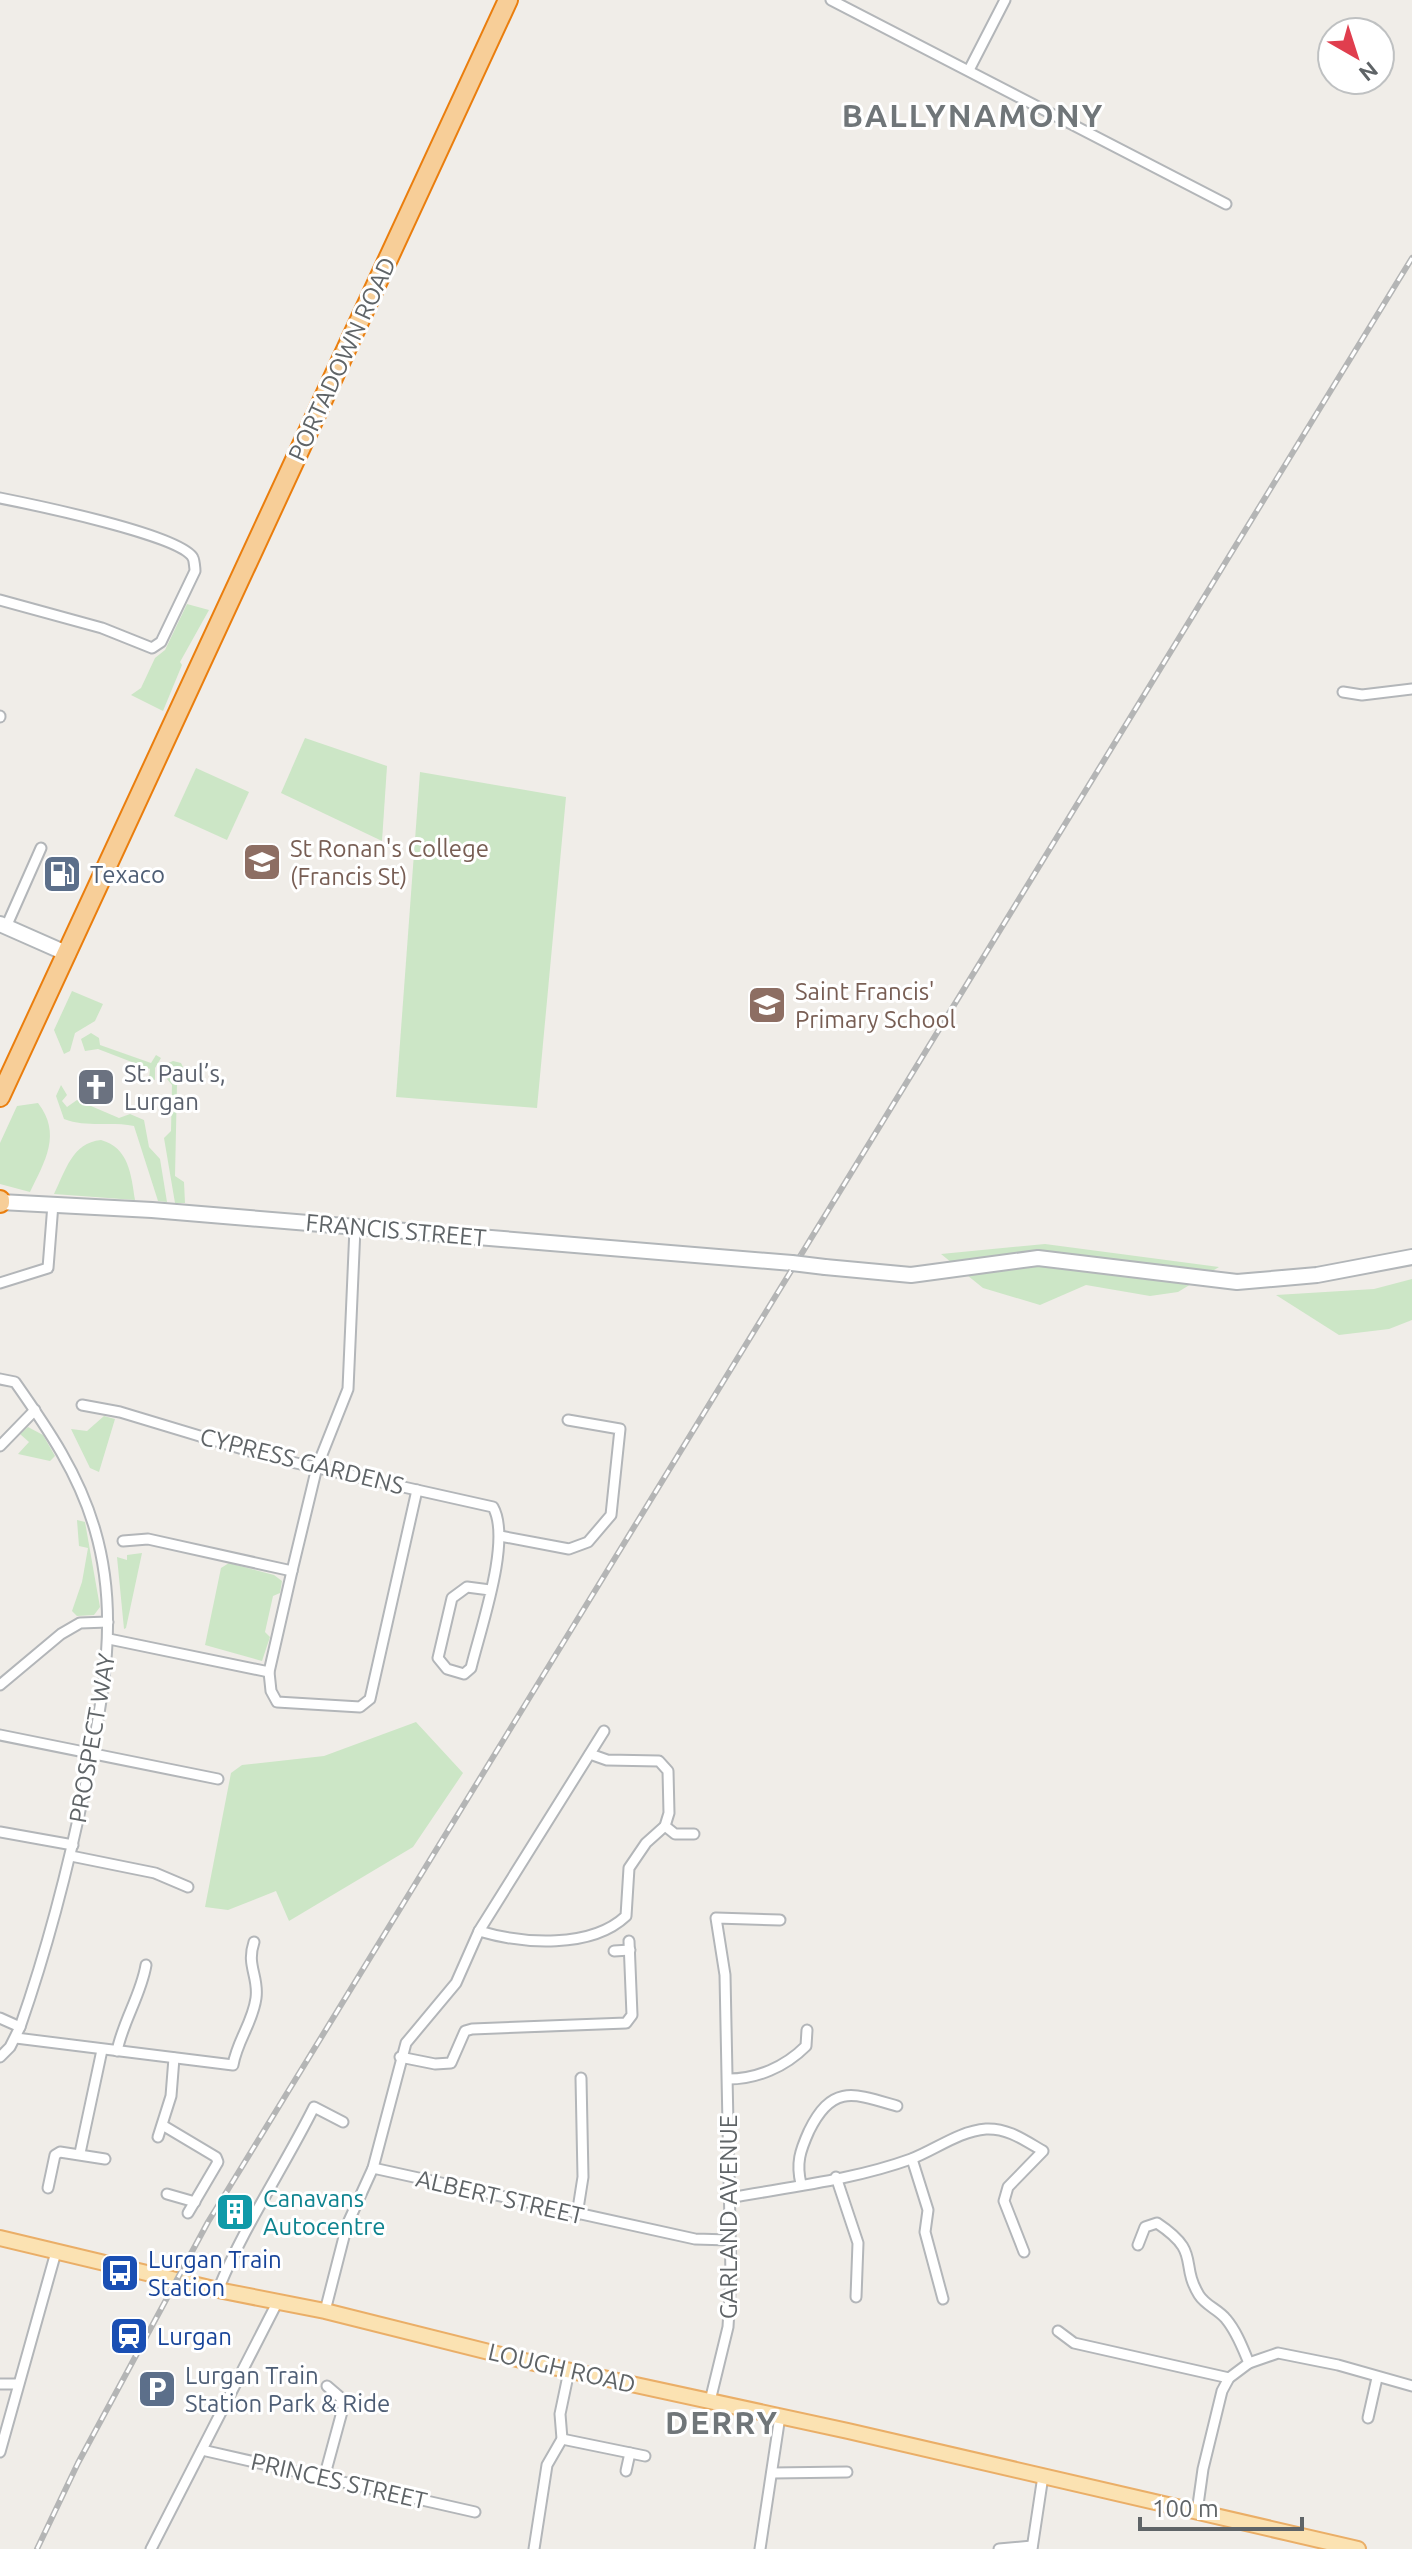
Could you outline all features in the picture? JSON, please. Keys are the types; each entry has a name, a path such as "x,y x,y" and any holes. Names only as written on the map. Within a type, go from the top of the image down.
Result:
{"highway":[{"name":"PORTADOWN ROAD","path":"0,1097 508,0"}],"main road":[{"path":"3,925 68,954"},
{"name":"FRANCIS STREET","path":"1,1202 792,1263 911,1275 1038,1258 1237,1282 1317,1275 1412,1257"},
{"name":"LOUGH ROAD","path":"0,2238 218,2290 325,2311 569,2371 780,2416 1358,2549"}],"street":[{"path":"831,0 1226,204"},
{"path":"969,70 1005,0"},
{"path":"0,498 153,535 188,552 194,559 195,571 161,642 152,648 102,628 0,600"},
{"path":"1343,692 1362,695 1412,689"},
{"path":"3,925 41,848"},
{"path":"0,1283 48,1268 53,1204"},
{"path":"355,1228 348,1389 317,1467 269,1672 271,1691 277,1702 360,1707 367,1703 417,1490"},
{"name":"PROSPECT WAY","path":"0,1379 15,1382 72,1468 95,1529 102,1559 109,1639 105,1691 72,1850 16,2038"},
{"name":"CYPRESS GARDENS","path":"82,1405 317,1467 493,1507 500,1519 500,1536"},
{"path":"0,1446 35,1410"},
{"path":"490,1590 467,1587 452,1598 438,1658 447,1669 464,1674 471,1668 490,1590 500,1536 569,1549 588,1542 611,1515 621,1431 619,1427 568,1420"},
{"path":"123,1541 148,1539 292,1571"},
{"path":"0,1685 61,1634 80,1623 108,1622"},
{"path":"109,1639 269,1672"},
{"path":"325,2311 347,2225 373,2168 400,2057 429,2012 460,1976 479,1931 604,1731"},
{"path":"0,1735 218,1779"},
{"path":"479,1931 504,1938 534,1940 594,1936 613,1929 626,1916 629,1868 635,1855 665,1826 669,1785 664,1764 607,1760 590,1754"},
{"path":"665,1826 675,1834 694,1834"},
{"path":"0,1832 155,1873 188,1887"},
{"name":"GARLAND AVENUE","path":"710,2401 728,2327 725,1975 716,1918 780,1920"},
{"path":"0,2057 16,2038 233,2065 236,2047 256,1999 256,1981 249,1959 254,1942"},
{"path":"400,2057 435,2064 451,2063 465,2031 472,2029 626,2023 632,2015 630,1945 614,1951"},
{"path":"117,2051 125,2018 143,1982 146,1965"},
{"path":"0,2018 20,2027"},
{"path":"728,2079 766,2072 794,2058 806,2046 807,2030"},
{"path":"80,2153 102,2050"},
{"path":"158,2137 164,2126 174,2058"},
{"path":"577,2215 583,2177 581,2078"},
{"path":"801,2184 796,2166 800,2149 824,2104 835,2098 861,2095 897,2106"},
{"path":"218,2290 237,2243 286,2163 314,2107 343,2122"},
{"path":"164,2126 216,2157 218,2162 188,2213"},
{"path":"729,2198 912,2159 983,2129 1014,2133 1043,2151 1008,2187 1004,2201 1024,2252"},
{"path":"48,2188 55,2155 66,2150 105,2159"},
{"path":"912,2159 928,2210 925,2232 943,2299"},
{"name":"ALBERT STREET","path":"373,2168 695,2239 729,2240"},
{"path":"836,2177 858,2243 856,2297"},
{"path":"167,2194 195,2202"},
{"path":"1138,2245 1145,2227 1157,2223 1174,2234 1188,2251 1196,2291 1205,2305 1226,2318 1249,2363"},
{"path":"0,2452 56,2252"},
{"path":"151,2549 278,2301"},
{"path":"1058,2331 1074,2343 1229,2378"},
{"path":"1197,2512 1209,2443 1229,2378 1249,2363 1278,2353 1338,2365 1412,2386"},
{"path":"534,2549 547,2465 562,2439 560,2414 569,2371"},
{"path":"1368,2418 1377,2378"},
{"path":"0,2384 18,2384"},
{"path":"324,2478 343,2408 339,2396 327,2386"},
{"path":"760,2549 780,2416"},
{"path":"562,2439 645,2456"},
{"name":"PRINCES STREET","path":"202,2450 475,2512"},
{"path":"626,2471 630,2453"},
{"path":"772,2473 847,2472"},
{"path":"999,2549 1032,2547 1043,2476"}],"green space":[{"path":"187,604 209,610 180,662 182,665 163,711 131,695 141,688 155,658 165,650"},
{"path":"305,738 387,766 382,841 281,793"},
{"path":"196,768 249,792 227,840 174,816"},
{"path":"420,772 566,797 537,1108 396,1097"},
{"path":"72,991 103,1004 95,1021 75,1033 70,1051 64,1054 54,1030"},
{"path":"91,1033 99,1038 100,1045 151,1063 156,1055 161,1058 155,1068 155,1080 149,1079 150,1069 98,1049 85,1051 81,1039"},
{"path":"173,1061 181,1063 186,1073 177,1084 175,1176 184,1182 185,1203 175,1203 164,1138 171,1131 172,1085 162,1073 166,1064"},
{"path":"61,1085 67,1095 62,1101 67,1107 77,1100 119,1118 130,1114 144,1120 149,1147 160,1159 167,1202 158,1201 134,1126 64,1119 56,1096"},
{"path":"38,1103 45,1114 50,1137 41,1169 30,1192 0,1184 0,1143 17,1106"},
{"path":"101,1140 118,1149 127,1163 135,1200 54,1194 66,1167 77,1152 91,1142"},
{"path":"1045,1244 1219,1267 1178,1292 1150,1296 1086,1285 1040,1305 983,1288 941,1254"},
{"path":"1412,1279 1412,1320 1389,1329 1339,1335 1276,1295 1374,1289"},
{"path":"104,1416 115,1419 99,1472 90,1468 71,1429 87,1431"},
{"path":"28,1427 43,1435 55,1456 50,1461 18,1454 29,1442 20,1434"},
{"path":"77,1520 85,1522 100,1607 94,1615 77,1616 72,1611 82,1582 88,1548 79,1546"},
{"path":"142,1553 124,1629 117,1557 127,1560 127,1555"},
{"path":"229,1563 274,1575 282,1581 280,1593 273,1596 265,1632 270,1637 262,1661 205,1645 221,1568"},
{"path":"416,1722 463,1773 413,1847 289,1921 276,1891 228,1910 205,1907 231,1773 242,1765 324,1756"}],"railway":[{"path":"37,2549 78,2463 208,2222 1412,258"}],"place":[{"name":"St Ronan's College (Francis St)","path":"262,862"},
{"name":"Texaco","path":"62,874"},
{"name":"Saint Francis' Primary School","path":"767,1005"},
{"name":"St. Paul’s, Lurgan","path":"96,1087"},
{"name":"Canavans Autocentre","path":"235,2212"},
{"name":"Lurgan Train Station","path":"120,2273"},
{"name":"Lurgan","path":"129,2336"},
{"name":"Lurgan Train Station Park & Ride","path":"157,2389"}],"district":[{"name":"BALLYNAMONY","path":"973,115"},
{"name":"DERRY","path":"722,2422"}]}
